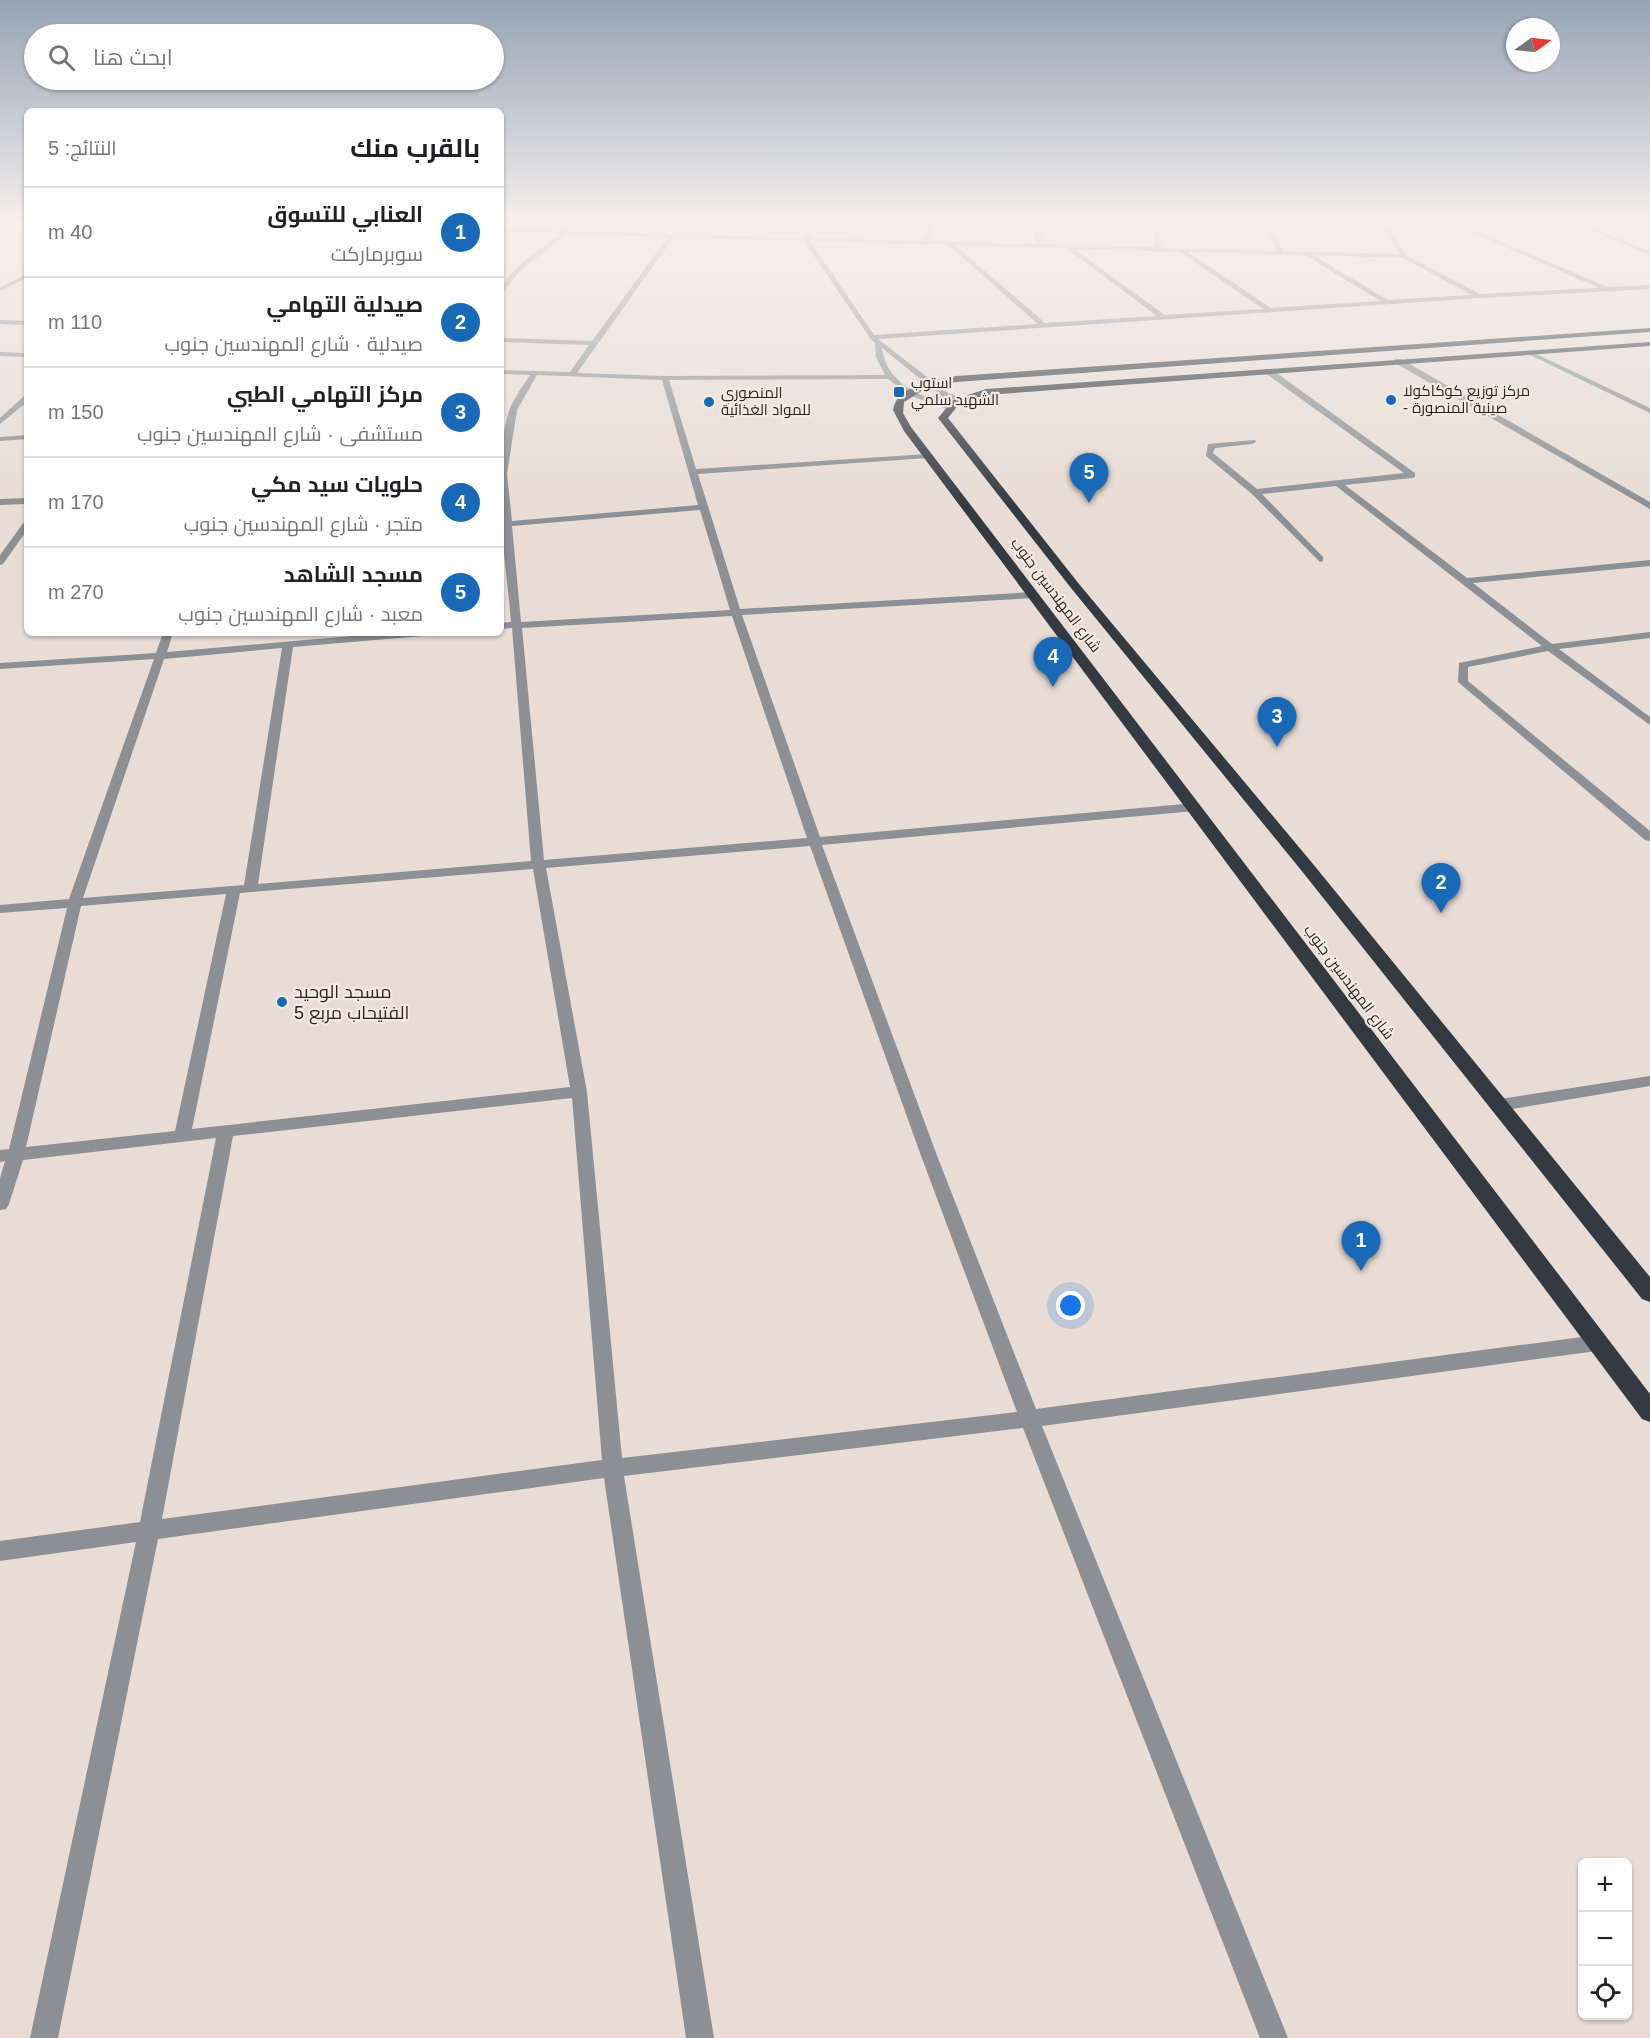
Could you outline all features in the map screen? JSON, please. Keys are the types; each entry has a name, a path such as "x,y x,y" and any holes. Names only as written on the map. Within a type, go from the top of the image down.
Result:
{"highway":[{"path":"909,393 932,384 987,377 1650,330"},
{"path":"947,407 958,398 1020,389 1650,344"},
{"name":"شارع المهندسين جنوب","path":"909,393 901,398 897,406 899,415 928,456 1650,1412"},
{"name":"شارع المهندسين جنوب","path":"947,407 943,418 1038,539 1500,1105 1650,1293"}],"street":[{"path":"572,375 613,317"},
{"path":"858,317 878,344 947,396 958,398"},
{"path":"1033,317 1042,325"},
{"path":"872,337 1161,317"},
{"path":"0,322 24,322"},
{"path":"504,340 593,343"},
{"path":"878,344 878,358 890,377 909,393 947,407"},
{"path":"11,354 24,347"},
{"path":"1528,352 1650,411"},
{"path":"0,354 24,355"},
{"path":"1398,362 1650,507"},
{"path":"1255,492 1412,475 1268,371"},
{"path":"504,372 665,378 890,377"},
{"path":"504,462 513,410 534,374"},
{"path":"665,378 735,612 814,840 1028,1419 1274,2038"},
{"path":"0,422 24,401"},
{"path":"0,439 24,437"},
{"path":"1252,442 1211,446 1209,454 1255,492 1320,559"},
{"path":"694,472 928,456"},
{"path":"1339,484 1650,722"},
{"path":"504,491 508,524 506,543 508,625 538,862 579,1092 613,1468 700,2038"},
{"path":"0,502 24,501"},
{"path":"508,524 704,507"},
{"path":"0,561 24,528"},
{"path":"1465,581 1650,563"},
{"path":"508,625 1034,595"},
{"path":"1650,635 1550,647 1463,665 1463,682 1650,837"},
{"path":"0,1204 8,1155 75,902 167,636"},
{"path":"0,666 158,656 389,636"},
{"path":"182,1136 242,889 288,645"},
{"path":"0,909 538,862 1039,823 1195,807"},
{"path":"1500,1105 1650,1081"},
{"path":"8,1155 579,1092"},
{"path":"44,2038 149,1532 226,1131"},
{"path":"0,1551 613,1468 1028,1419 1597,1343"}],"place":[{"name":"استوب الشهيد سلمي","path":"899,392"},
{"name":"مركز توزيع كوكاكولا - صينية المنصورة","path":"1391,400"},
{"name":"المنصوري للمواد الغذائية","path":"709,402"},
{"name":"مسجد الشاهد","path":"1089,503"},
{"name":"حلويات سيد مكي","path":"1053,687"},
{"name":"مركز التهامي الطبي","path":"1277,747"},
{"name":"صيدلية التهامي","path":"1441,913"},
{"name":"مسجد الوحيد الفتيحاب مربع 5","path":"282,1002"},
{"name":"العنابي للتسوق","path":"1361,1271"}]}
